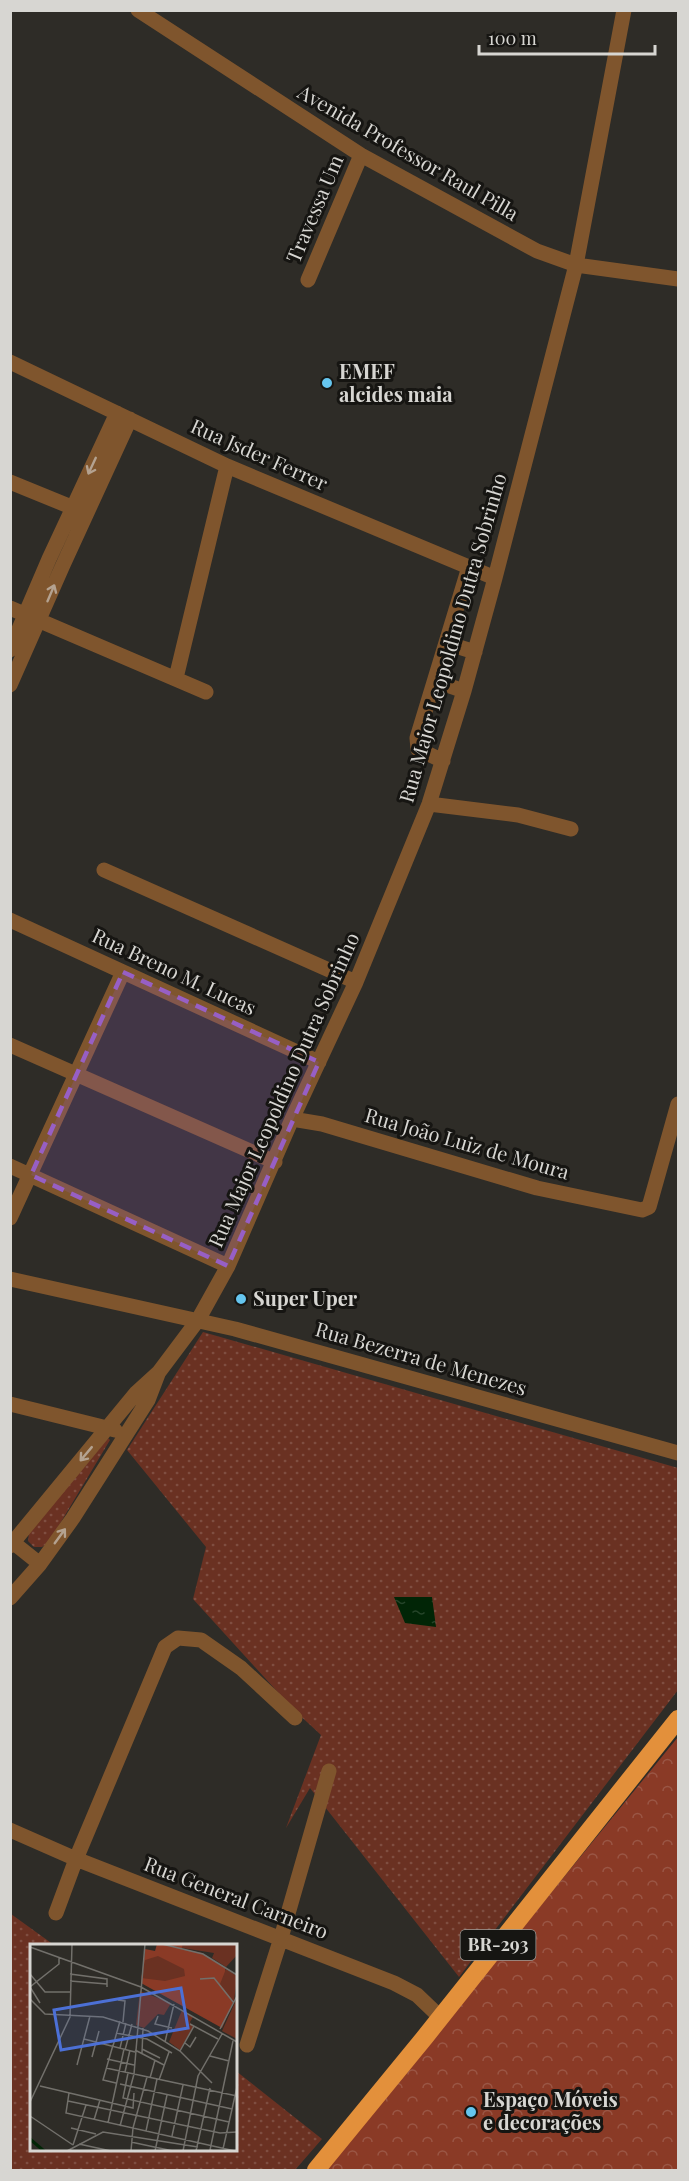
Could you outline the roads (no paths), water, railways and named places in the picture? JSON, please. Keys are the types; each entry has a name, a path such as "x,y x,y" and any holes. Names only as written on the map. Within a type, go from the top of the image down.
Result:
{"highway":[{"name":"BR-293","path":"316,2170 678,1719"}],"street":[{"name":"Avenida Professor Raul Pilla","path":"138,10 360,154 537,251 576,265 678,279"},
{"name":"Rua Major Leopoldino Dutra Sobrinho","path":"11,1542 136,1393 159,1371 198,1320 228,1266 292,1119 356,982 429,804 475,652 576,265 624,10"},
{"name":"Travessa Um","path":"308,280 360,154"},
{"name":"Rua Jsder Ferrer","path":"10,362 227,466 495,578"},
{"path":"12,676 32,618 123,416"},
{"path":"176,678 227,466"},
{"path":"10,482 80,511"},
{"path":"443,761 418,749 417,744 469,567"},
{"path":"10,608 206,692"},
{"path":"10,650 32,618"},
{"path":"446,643 475,652"},
{"path":"435,681 464,692"},
{"path":"429,804 518,815 571,829"},
{"path":"104,870 356,982"},
{"name":"Rua Breno M. Lucas","path":"10,920 319,1062"},
{"path":"10,1218 123,972"},
{"path":"10,1045 274,1162"},
{"name":"Rua João Luiz de Moura","path":"292,1119 322,1124 537,1188 642,1210 649,1207 678,1104"},
{"path":"10,1166 228,1266"},
{"name":"Rua Bezerra de Menezes","path":"10,1279 198,1320 678,1454"},
{"name":"Rua Major Leopoldino Dutra Sobrinho","path":"10,1598 40,1564 73,1518 148,1401 159,1371"},
{"path":"10,1404 127,1433"},
{"path":"11,1542 40,1564"},
{"path":"56,1913 76,1859 165,1647 178,1638 201,1640 241,1668 295,1718"},
{"path":"247,2045 281,1938 329,1771"},
{"name":"Rua General Carneiro","path":"10,1830 76,1859 394,1983 417,1995 440,2017"}],"water":[{"path":"394,1597 432,1597 436,1627 405,1623"}],"place":[{"name":"EMEF alcides maia","path":"327,383"},
{"name":"Super Uper","path":"241,1299"},
{"name":"Espaço Móveis e decorações","path":"471,2112"}]}
